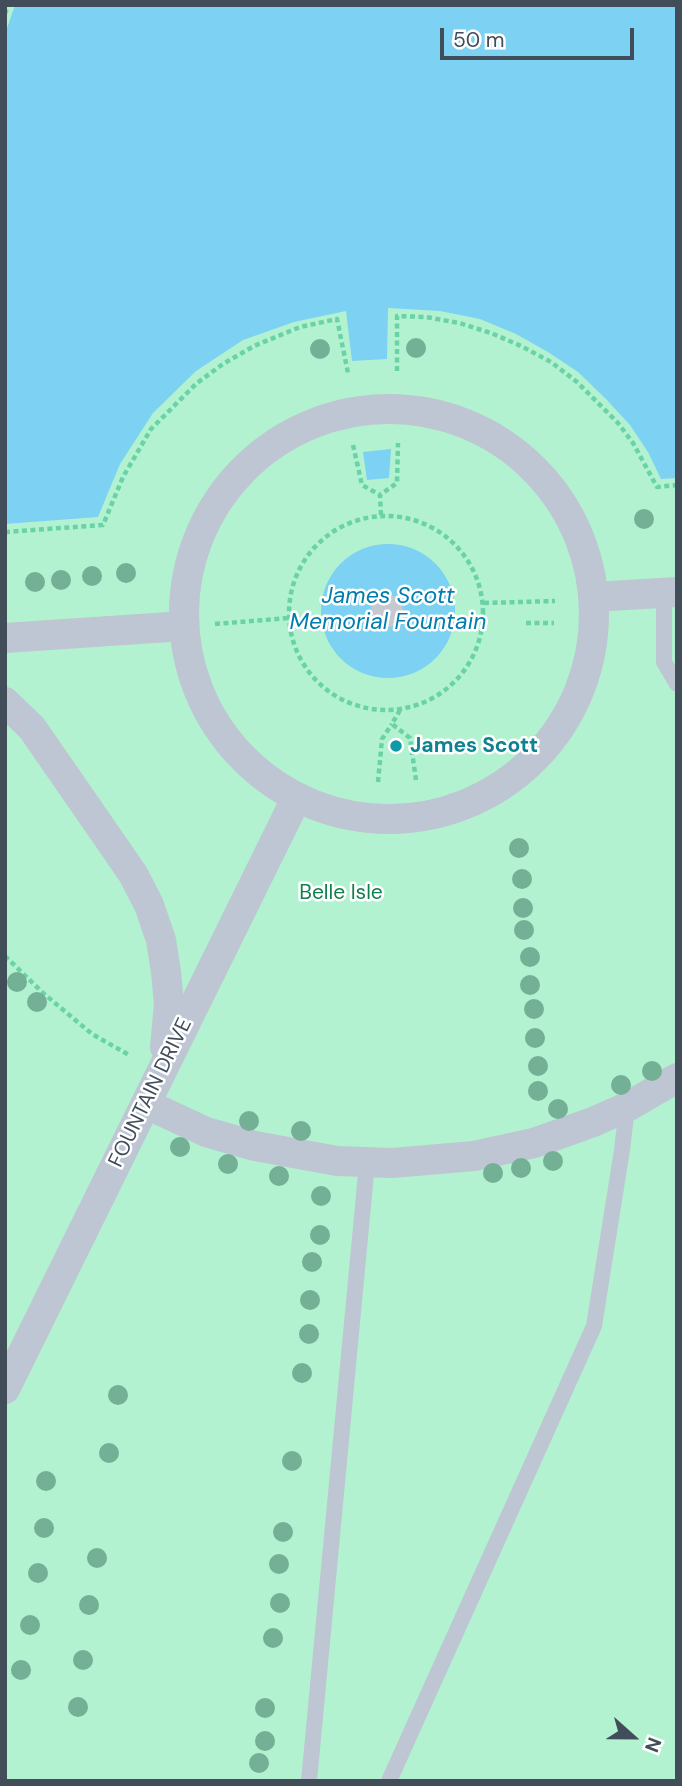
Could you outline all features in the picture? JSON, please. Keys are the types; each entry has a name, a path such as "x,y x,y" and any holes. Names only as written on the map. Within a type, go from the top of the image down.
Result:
{"street":[{"path":"374,409 431,413 462,422 492,436 519,455 542,478 562,505 577,534 593,597 593,629 589,653 573,701 547,744 530,762 500,785 467,803 443,811 394,819 344,814 296,797 273,784 252,767 217,727 204,704 187,653 184,626 185,593 191,561 202,530 218,501 238,475 262,453 289,435 319,421 374,409"},
{"path":"593,597 671,592"},
{"path":"5,638 184,626"},
{"path":"5,702 32,728 133,874 149,905 161,940 169,1004 167,1040 152,1091 206,1132 255,1146 337,1161 432,1161 522,1146 593,1122 627,1107 677,1077"},
{"name":"FOUNTAIN DRIVE","path":"5,1389 296,797"}],"lane":[{"path":"671,592 664,662 677,684"},
{"path":"389,1781 594,1326 627,1107"},
{"path":"309,1781 368,1163"}],"path":[{"path":"5,14 8,5"},
{"path":"397,370 397,316 426,317 491,333 522,346 577,382 600,403 633,443 657,487 677,485"},
{"path":"5,532 103,525 122,477 151,429 197,383 254,346 300,327 337,320 348,373"},
{"path":"380,495 397,482 398,443"},
{"path":"353,445 362,485 380,495"},
{"path":"380,495 381,515"},
{"path":"381,515 410,518 438,529 461,549 477,574 484,603 479,642 471,661 453,685 429,701 400,710 373,710 347,703 324,688 306,668 294,644 289,618 292,588 305,560 324,537 351,522 381,515"},
{"path":"484,603 555,601"},
{"path":"215,624 289,618"},
{"path":"526,623 554,623"},
{"path":"378,782 383,739 400,710"},
{"path":"392,724 410,738 416,780"},
{"path":"5,956 43,993 92,1034 129,1055"}],"green space":[{"name":"Belle Isle","path":"5,5 677,5 677,1781 5,1781"}],"water":[{"path":"15,5 677,5 677,478 661,479 648,452 630,425 578,372 548,352 516,334 480,319 440,311 388,308 387,359 352,361 346,311 294,322 243,340 196,371 153,413 120,464 98,517 5,524 5,34"},
{"path":"391,449 389,478 367,480 363,452"},
{"name":"James Scott Memorial Fountain","path":"388,544 413,550 435,564 449,586 455,611 449,636 435,658 413,672 388,678 363,672 341,658 327,636 321,611 327,586 341,564 363,550"}],"building":[{"path":"387,595 398,600 403,611 398,622 387,627 376,622 371,611 376,600"}],"place":[{"name":"James Scott","path":"396,746"}]}
